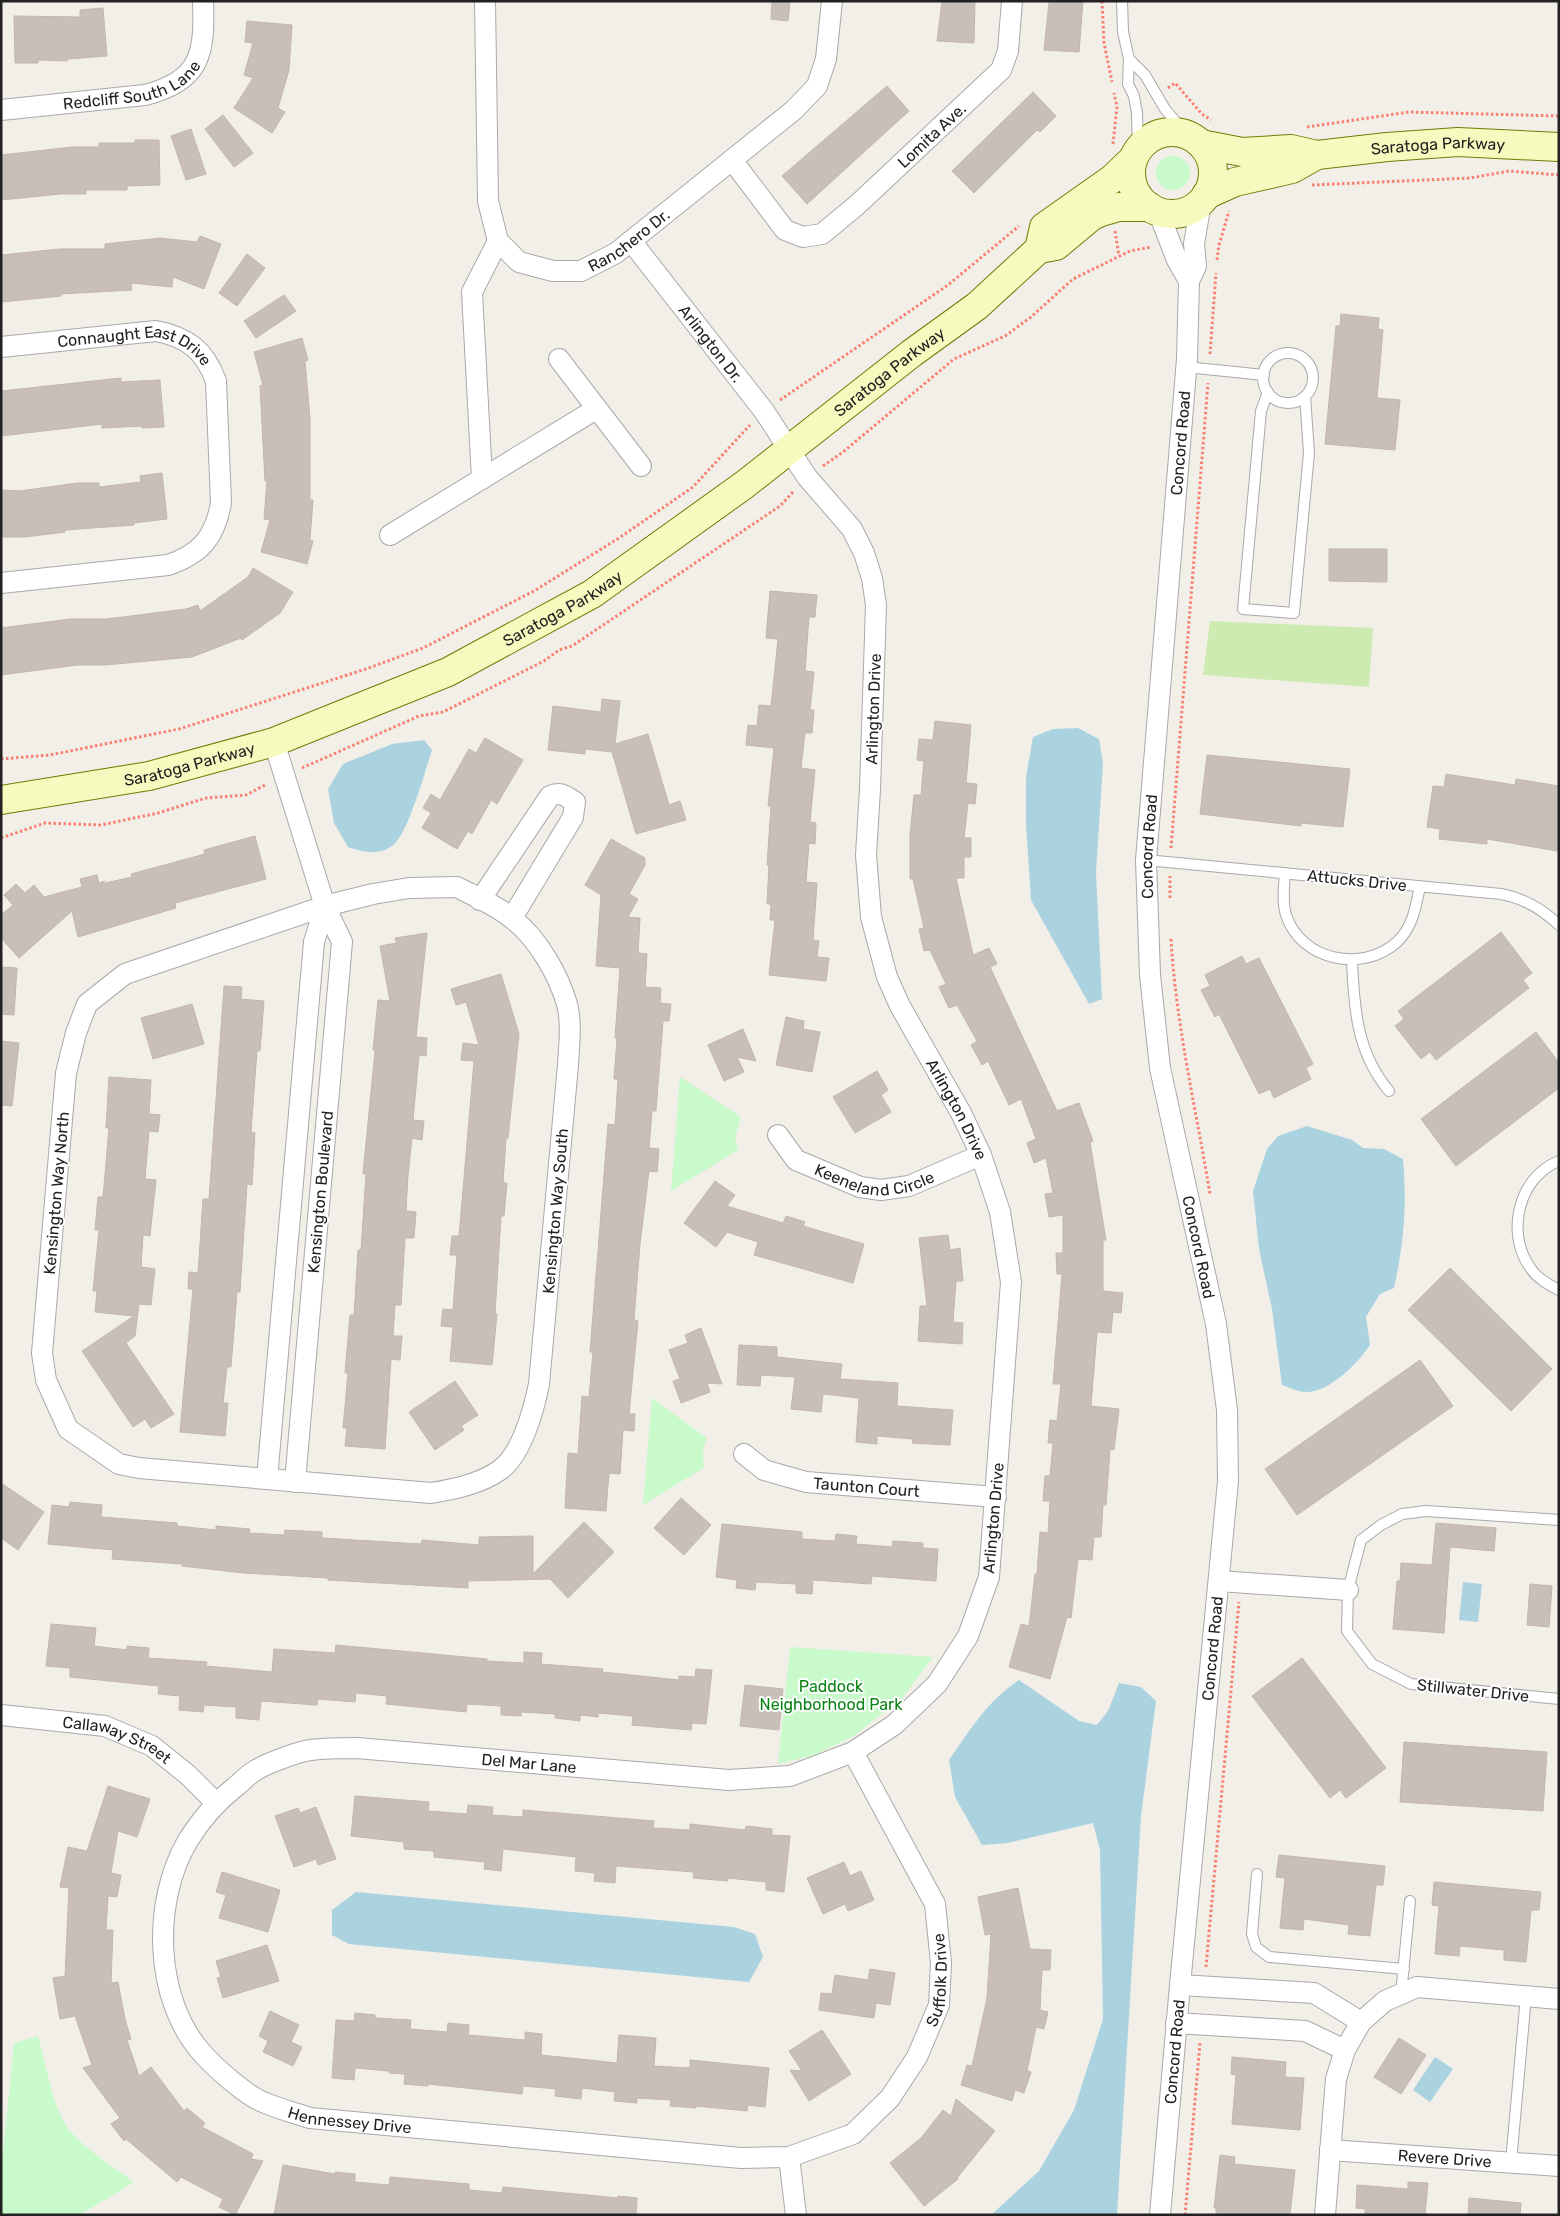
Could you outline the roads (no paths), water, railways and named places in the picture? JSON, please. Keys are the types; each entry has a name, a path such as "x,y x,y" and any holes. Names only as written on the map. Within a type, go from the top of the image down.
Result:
{"street":[{"name":"Redcliff South Lane","path":"1,110 145,95 163,91 178,83 189,72 196,61 204,35 203,1"},
{"path":"482,479 472,292 498,242 488,201 485,1"},
{"name":"Ranchero Dr.","path":"498,242 519,262 553,271 581,271 616,253 794,110 817,86 826,59 832,1"},
{"name":"Lomita Ave.","path":"732,160 785,230 803,237 822,234 857,205 1001,70 1008,51 1012,1"},
{"path":"1039,249 1044,227 1112,178 1143,144 1159,134 1177,132 1193,139 1211,160 1213,169 1210,187 1203,199 1185,212 1167,214 1154,209 1143,202 1133,186 1132,177 1135,155"},
{"name":"Saratoga Parkway","path":"1193,139 1242,152 1291,150 1316,155 1458,142 1559,147"},
{"name":"Saratoga Parkway","path":"1203,199 1235,182 1292,170 1316,155"},
{"name":"Concord Road","path":"1160,2215 1176,2023 1228,1481 1227,1410 1216,1324 1160,1068 1150,975 1146,860 1186,367 1190,281 1196,266 1194,244 1203,199"},
{"name":"Saratoga Parkway","path":"1,800 149,776 274,742 448,672 592,594 744,485 788,448 977,306 1039,249 1056,246 1092,216 1101,212 1118,207 1154,209"},
{"path":"1154,209 1176,260 1190,281"},
{"name":"Arlington Dr.","path":"631,241 764,411 788,448"},
{"name":"Connaught East Drive","path":"1,346 156,331 181,337 199,350 211,367 216,382 220,503 218,520 210,537 196,552 185,559 168,565 1,583"},
{"path":"559,358 641,466"},
{"path":"390,535 596,409"},
{"name":"Arlington Drive","path":"788,448 807,477 852,529 864,553 872,578 876,605 866,855 871,917 887,977 900,1006 962,1113 981,1155 1000,1212 1011,1282 989,1577 968,1636 937,1684 894,1725 853,1752"},
{"name":"Kensington Boulevard","path":"274,742 325,906 342,942 295,1482"},
{"path":"480,900 550,796 563,794 575,802 573,817 512,918"},
{"name":"Kensington Way South","path":"267,1479 431,1493 452,1490 470,1484 501,1469 518,1448 535,1405 539,1384 570,1030 567,1005 557,980 527,931 512,918 457,887 409,888 373,894 325,906"},
{"name":"Kensington Boulevard","path":"267,1479 314,942 325,906"},
{"name":"Kensington Way North","path":"267,1479 139,1468 119,1464 68,1429 46,1380 42,1353 66,1073 76,1033 87,1004 125,974 325,906"},
{"name":"Keeneland Circle","path":"778,1135 796,1160 860,1187 881,1190 909,1186 981,1155"},
{"name":"Taunton Court","path":"744,1454 764,1470 806,1482 996,1498"},
{"path":"1219,1581 1348,1590"},
{"name":"Callaway Street","path":"1,1716 105,1726 152,1746 188,1775 216,1803"},
{"name":"Del Mar Lane","path":"216,1803 257,1769 309,1750 357,1748 729,1780 790,1776 853,1752"},
{"name":"Suffolk Drive","path":"789,2157 853,2134 890,2098 917,2057 939,2005 941,1963 935,1904 853,1752"},
{"name":"Hennessey Drive","path":"216,1803 187,1842 176,1867 164,1919 163,1948 166,1975 174,2004 184,2027 202,2053 232,2080 261,2102 310,2118 741,2158 789,2157"},
{"path":"1180,1985 1314,1993 1361,2022"},
{"path":"1324,2215 1336,2079 1345,2050 1361,2022 1385,2001 1417,1988 1559,1998"},
{"path":"1176,2023 1305,2031 1345,2050"},
{"name":"Revere Drive","path":"1330,2150 1559,2166"},
{"path":"789,2157 796,2215"}],"lane":[{"path":"1122,1 1124,32 1129,59 1128,84 1134,96 1137,113 1135,155"},
{"path":"1129,59 1145,75 1165,109 1193,139"},
{"path":"1268,392 1281,402 1298,401 1311,389 1313,372 1310,365 1298,355 1283,353 1276,356 1266,367 1264,375 1268,392 1261,411 1243,609 1294,613 1309,453 1305,396"},
{"path":"1186,367 1264,375"},
{"name":"Attucks Drive","path":"1146,860 1520,897 1536,906 1559,925"},
{"path":"1285,873 1285,913 1290,925 1317,952 1333,959 1352,961 1377,956 1398,942 1414,918 1420,886"},
{"path":"1352,961 1358,1029 1365,1054 1375,1075 1388,1091"},
{"path":"1559,1161 1538,1172 1529,1184 1521,1205 1518,1228 1524,1257 1532,1270 1543,1281 1559,1290"},
{"name":"Stillwater Drive","path":"1559,1520 1426,1511 1402,1514 1381,1524 1361,1540 1348,1590 1347,1631 1372,1664 1411,1684 1559,1699"},
{"path":"1257,1874 1252,1934 1256,1947 1269,1957 1404,1969"},
{"path":"1402,1994 1410,1901"},
{"path":"1511,2162 1526,1996"}],"water":[{"path":"1078,728 1099,739 1103,763 1096,872 1102,999 1089,1004 1031,900 1026,824 1026,777 1033,737 1053,729"},
{"path":"424,740 432,750 410,816 398,840 387,849 376,852 364,852 348,847 334,823 328,789 343,764 392,744"},
{"path":"1307,1126 1352,1140 1363,1148 1384,1149 1403,1159 1405,1208 1394,1288 1380,1294 1366,1317 1370,1345 1342,1376 1324,1388 1305,1392 1282,1385 1272,1309 1259,1249 1253,1191 1267,1149 1278,1136"},
{"path":"1463,1582 1482,1584 1478,1622 1459,1620"},
{"path":"1019,1680 1079,1721 1097,1725 1108,1711 1119,1683 1141,1687 1156,1701 1141,1816 1117,2215 991,2215 1039,2171 1074,2110 1103,2019 1100,1850 1093,1823 1007,1843 982,1845 955,1797 949,1760 989,1706"},
{"path":"356,1892 734,1927 755,1934 763,1957 749,1982 349,1944 332,1935 332,1910"},
{"path":"1435,2057 1453,2069 1430,2102 1413,2090"}],"park label":[{"name":"Paddock Neighborhood Park","path":"831,1695"}]}
